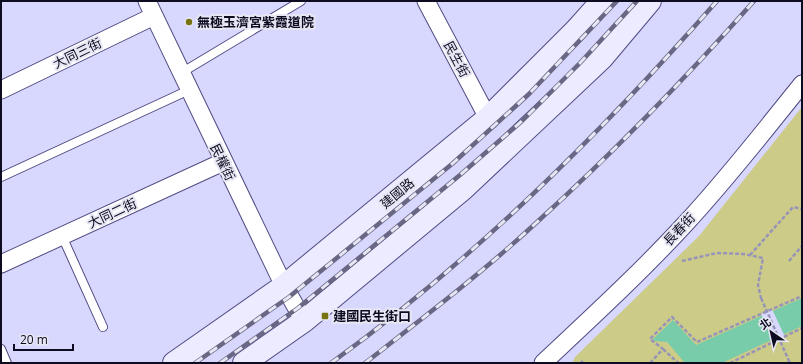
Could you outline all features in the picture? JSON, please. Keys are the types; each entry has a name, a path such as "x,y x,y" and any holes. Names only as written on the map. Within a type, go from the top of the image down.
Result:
{"main road":[{"name":"建國路","path":"174,363 284,286 488,118 576,30 602,1"},
{"path":"244,363 304,321 462,189 506,150 602,58 650,1"}],"street":[{"name":"民生街","path":"426,1 488,118"},
{"name":"民權街","path":"150,8 284,286 304,321"},
{"name":"大同三街","path":"1,90 150,8"},
{"name":"長春街","path":"543,363 622,288 686,223 752,146 802,84"},
{"name":"大同二街","path":"1,264 223,162"}],"lane":[{"path":"181,73 301,1"},
{"path":"1,177 189,90"},
{"path":"62,236 103,327"},
{"path":"1,349 7,363"}],"path":[{"path":"749,255 793,207 802,209"},
{"path":"789,261 802,246"},
{"path":"682,261 717,254 749,255 764,258 758,285 761,298 790,362"},
{"path":"678,363 650,339 672,317 697,342 802,296"},
{"path":"730,363 802,328"},
{"path":"650,363 663,349"}],"shaded area":[{"path":"802,107 802,363 572,363 575,357 699,236"},
{"path":"802,298 802,326 722,363 685,363 667,342 655,341 653,339 673,320 696,345"}],"pier":[{"path":"772,309 785,337 774,342 761,314"}],"railway":[{"path":"195,363 289,297 452,164 529,94 617,1"},
{"path":"220,363 298,308 460,175 522,121 580,63 637,1"},
{"path":"331,363 435,282 534,193 628,99 717,1"},
{"path":"365,363 516,242 565,197 648,115 702,59 754,1"}],"place":[{"name":"無極玉濟宮紫霞道院","path":"189,22"},
{"name":"建國民生街口","path":"325,316"}]}
